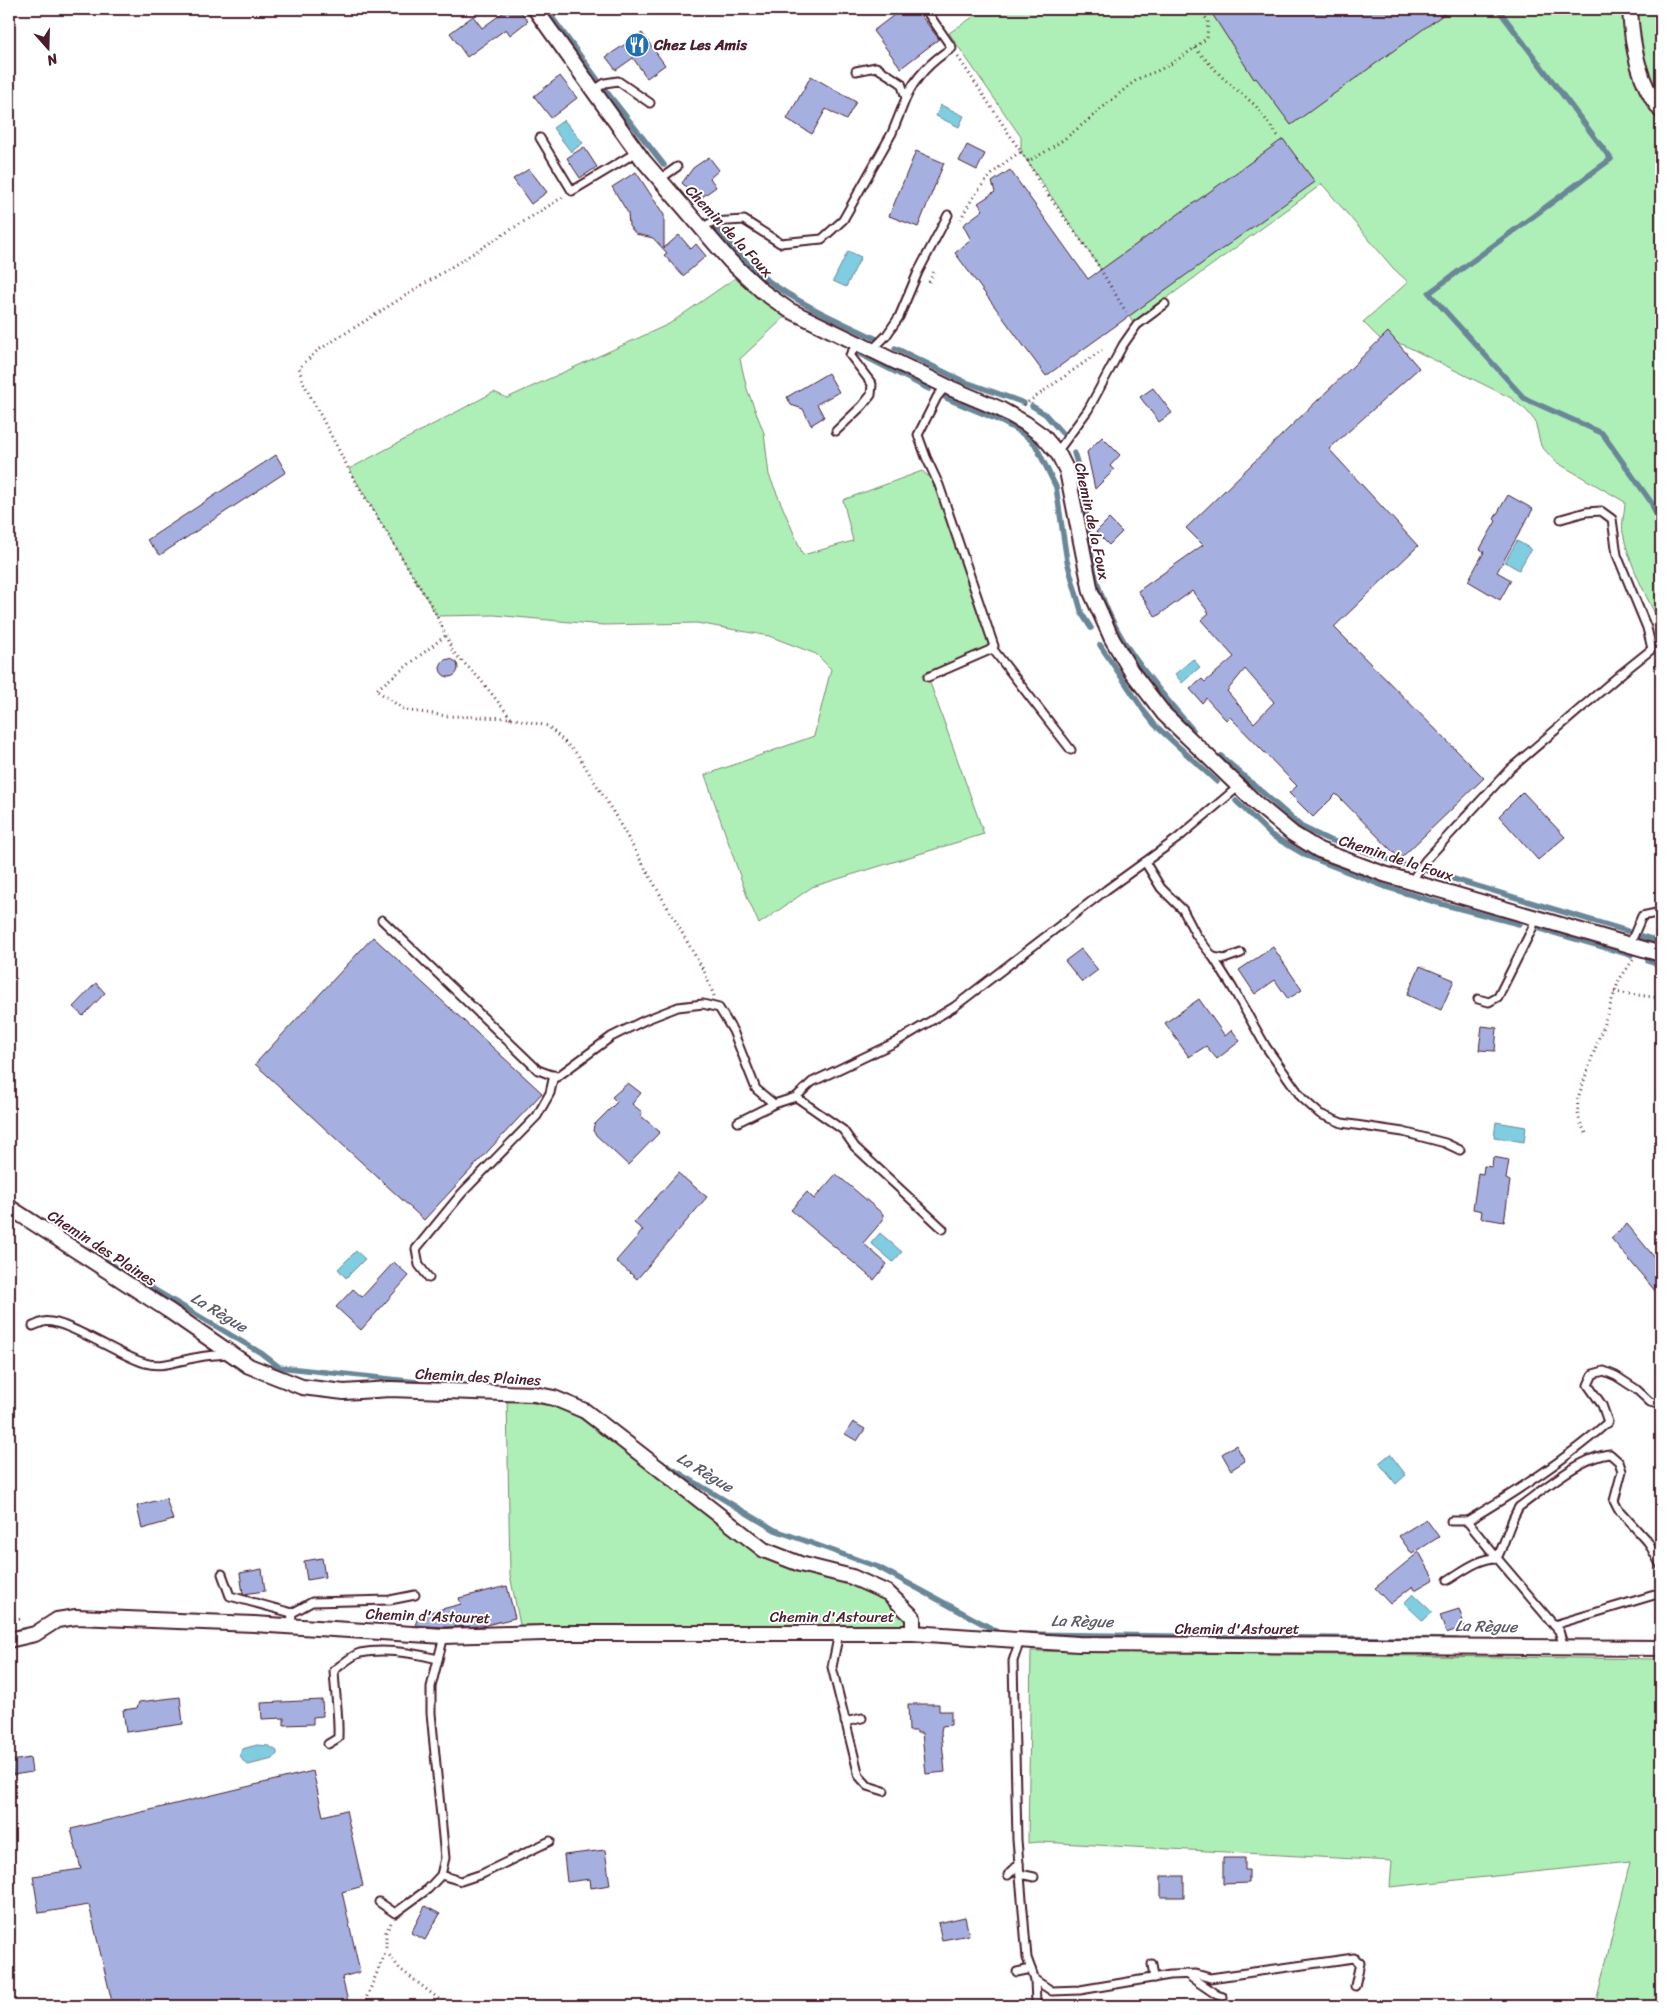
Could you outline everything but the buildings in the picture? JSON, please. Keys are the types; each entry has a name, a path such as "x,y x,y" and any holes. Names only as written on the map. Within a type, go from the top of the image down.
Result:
{"street":[{"name":"Chemin de la Foux","path":"534,9 637,152 730,261 762,291 789,310 1000,409 1043,436 1056,452 1067,471 1091,592 1112,639 1131,671 1164,714 1257,804 1293,834 1319,850 1384,874 1661,954"},
{"path":"1630,9 1632,35 1643,81 1661,111"},
{"name":"Chemin des Plaines","path":"9,1207 168,1310 250,1366 302,1387 344,1392 390,1389 534,1394 554,1398 585,1411 764,1550 800,1564 852,1576 888,1593 913,1617 913,1633"},
{"name":"Chemin d'Astouret","path":"9,1640 36,1634 57,1620 76,1617 292,1620 444,1636 544,1633 913,1633 1078,1644 1661,1648"}],"lane":[{"path":"702,228 712,222 744,220 780,243 822,239 843,220 892,133 912,83 929,66 952,48 925,9"},
{"path":"856,70 876,68 888,74 901,83 906,98"},
{"path":"593,91 605,83 618,82 650,103"},
{"path":"540,138 572,191 637,152"},
{"path":"660,179 677,167"},
{"path":"872,350 886,336 899,317 918,272 948,215"},
{"path":"1056,452 1088,410 1123,345 1137,325 1165,304"},
{"path":"836,431 862,406 870,395 872,384 850,355 858,343"},
{"path":"946,385 937,396 918,435 963,554 994,646 992,648 1071,750"},
{"path":"1411,882 1425,862 1510,769 1608,684 1652,649 1647,628 1617,555 1612,519 1601,511 1586,512 1561,519"},
{"path":"928,677 992,648"},
{"path":"738,1122 774,1104 796,1097 812,1082 896,1042 954,1007 1178,838 1238,786"},
{"path":"1145,862 1161,888 1183,910 1196,935 1213,957 1271,1054 1302,1098 1320,1114 1342,1122 1403,1132 1445,1143 1460,1150"},
{"path":"1636,946 1642,916 1661,912"},
{"path":"1478,1000 1489,1002 1498,997 1532,929 1536,917"},
{"path":"382,920 538,1070 557,1077 610,1037 678,1007 704,1004 719,1008 733,1031 756,1089 774,1104"},
{"path":"1213,957 1224,960 1241,953"},
{"path":"429,1278 419,1265 416,1250 462,1193 537,1116 550,1093 554,1075"},
{"path":"796,1097 843,1130 855,1147 943,1229"},
{"path":"32,1326 44,1321 55,1323 146,1364 166,1365 195,1358 231,1354"},
{"path":"1451,1521 1467,1521 1522,1487 1595,1434 1608,1422 1602,1405 1588,1384 1593,1374 1604,1371 1616,1376 1636,1389 1650,1402 1661,1405"},
{"path":"1497,1558 1506,1541 1512,1518 1519,1507 1586,1460 1600,1454 1610,1454 1619,1462 1622,1471 1614,1501 1618,1509 1648,1542 1661,1566"},
{"path":"1467,1521 1559,1631 1564,1647"},
{"path":"1448,1580 1478,1562 1488,1558 1497,1558"},
{"path":"222,1574 230,1596 292,1620 312,1602 390,1600 415,1595"},
{"path":"1554,1625 1661,1593"},
{"path":"839,1633 832,1667 859,1776 868,1786 884,1791"},
{"path":"379,1902 395,1914 428,1889 441,1875 445,1858 444,1831 430,1688 444,1636"},
{"path":"1020,1640 1013,1661 1017,1840 1027,1958 1035,1980 1036,2005"},
{"path":"328,1744 338,1738 339,1715 335,1696 334,1670 359,1653 417,1654 438,1659"},
{"path":"845,1722 862,1718"},
{"path":"441,1875 461,1881 482,1874 550,1842"},
{"path":"1008,1874 1019,1864"},
{"path":"1020,1874 1034,1876"},
{"path":"1035,1980 1052,1991 1080,1990 1186,1974 1196,1974 1210,1978 1354,1958 1360,1963 1355,1986"},
{"path":"1152,1964 1154,1978"},
{"path":"1017,1972 1031,1969"},
{"path":"1186,1974 1223,1997"},
{"path":"1199,1983 1200,1992"}],"path":[{"path":"1028,161 1045,154 1141,77 1161,70 1207,38 1208,21 1199,9"},
{"path":"952,48 1028,161 1039,182 1093,257 1126,312"},
{"path":"1195,48 1223,78 1256,106 1278,136"},
{"path":"959,223 978,190 1002,163 1021,152"},
{"path":"510,718 479,678 454,652 434,610 355,481 303,382 299,368 317,351 572,191"},
{"path":"926,289 938,265"},
{"path":"1015,418 1026,404 1102,350"},
{"path":"445,636 376,690 405,710 447,716 510,718 548,726 578,755 612,810 704,973 719,1008"},
{"path":"1586,1133 1577,1117 1578,1098 1614,992 1636,946"},
{"path":"1614,992 1661,998"},
{"path":"363,2006 386,1951 386,1932 395,1914"},
{"path":"386,1951 400,1968 448,2006"}],"green space":[{"path":"985,9 1661,9 1661,625 1629,556 1623,529 1625,502 1556,462 1541,446 1535,421 1527,411 1511,398 1404,345 1379,338 1363,322 1408,282 1393,268 1322,184 1133,323 1100,268 1021,152 1021,137 949,33"},
{"path":"735,278 786,316 740,359 747,389 764,433 769,475 803,555 853,541 843,500 922,471 939,485 994,646 928,677 984,834 812,887 759,924 748,899 705,775 814,736 831,669 816,654 769,636 697,623 603,625 494,615 437,616 349,469 494,392 507,398 669,324"},
{"path":"507,1399 558,1407 574,1414 764,1557 847,1582 883,1598 900,1611 907,1625 520,1625 510,1575"},
{"path":"1031,1651 1661,1659 1661,2006 1595,2006 1630,1862 1390,1887 1392,1861 1040,1842 1028,1843"}],"water":[{"path":"941,105 964,116 959,127 936,116"},
{"path":"564,120 583,143 571,152 553,128"},
{"path":"848,251 861,257 846,287 833,281"},
{"path":"1517,541 1531,549 1519,570 1505,562"},
{"path":"1193,659 1200,667 1182,683 1175,674"},
{"path":"1496,1122 1526,1127 1524,1142 1494,1137"},
{"path":"880,1233 902,1252 893,1262 871,1243"},
{"path":"356,1251 365,1259 346,1278 338,1269"},
{"path":"1390,1454 1406,1475 1396,1484 1379,1463"},
{"path":"1413,1594 1432,1612 1423,1621 1404,1603"},
{"path":"257,1745 269,1746 277,1751 277,1754 273,1759 248,1765 240,1755 242,1749"}],"waterway":[{"path":"546,9 598,80"},
{"path":"1498,9 1611,159 1429,293 1524,398 1602,433 1651,502 1661,527"},
{"path":"606,91 664,165"},
{"path":"715,227 750,265 776,286 818,311 877,339"},
{"path":"895,348 963,381 1024,403"},
{"path":"858,353 929,389"},
{"path":"946,398 1005,423 1035,444 1056,487 1067,561 1082,614 1091,628"},
{"path":"1032,406 1045,414 1062,433"},
{"path":"1074,453 1084,496 1094,569 1110,615 1133,656 1193,730"},
{"path":"1100,645 1155,725 1217,782"},
{"path":"1221,756 1302,827 1327,839 1405,865"},
{"path":"1236,801 1271,835 1307,856 1386,887 1519,924"},
{"path":"1427,871 1627,931"},
{"path":"1541,929 1631,955"},
{"path":"1641,936 1661,942"},
{"path":"1648,961 1661,965"},
{"name":"La Règue","path":"86,1249 261,1353 279,1367 417,1382"},
{"name":"La Règue","path":"659,1461 775,1530 878,1567 1000,1633"},
{"name":"La Règue","path":"1021,1634 1457,1640"}],"place":[{"name":"Chez Les Amis","path":"637,45"}]}
